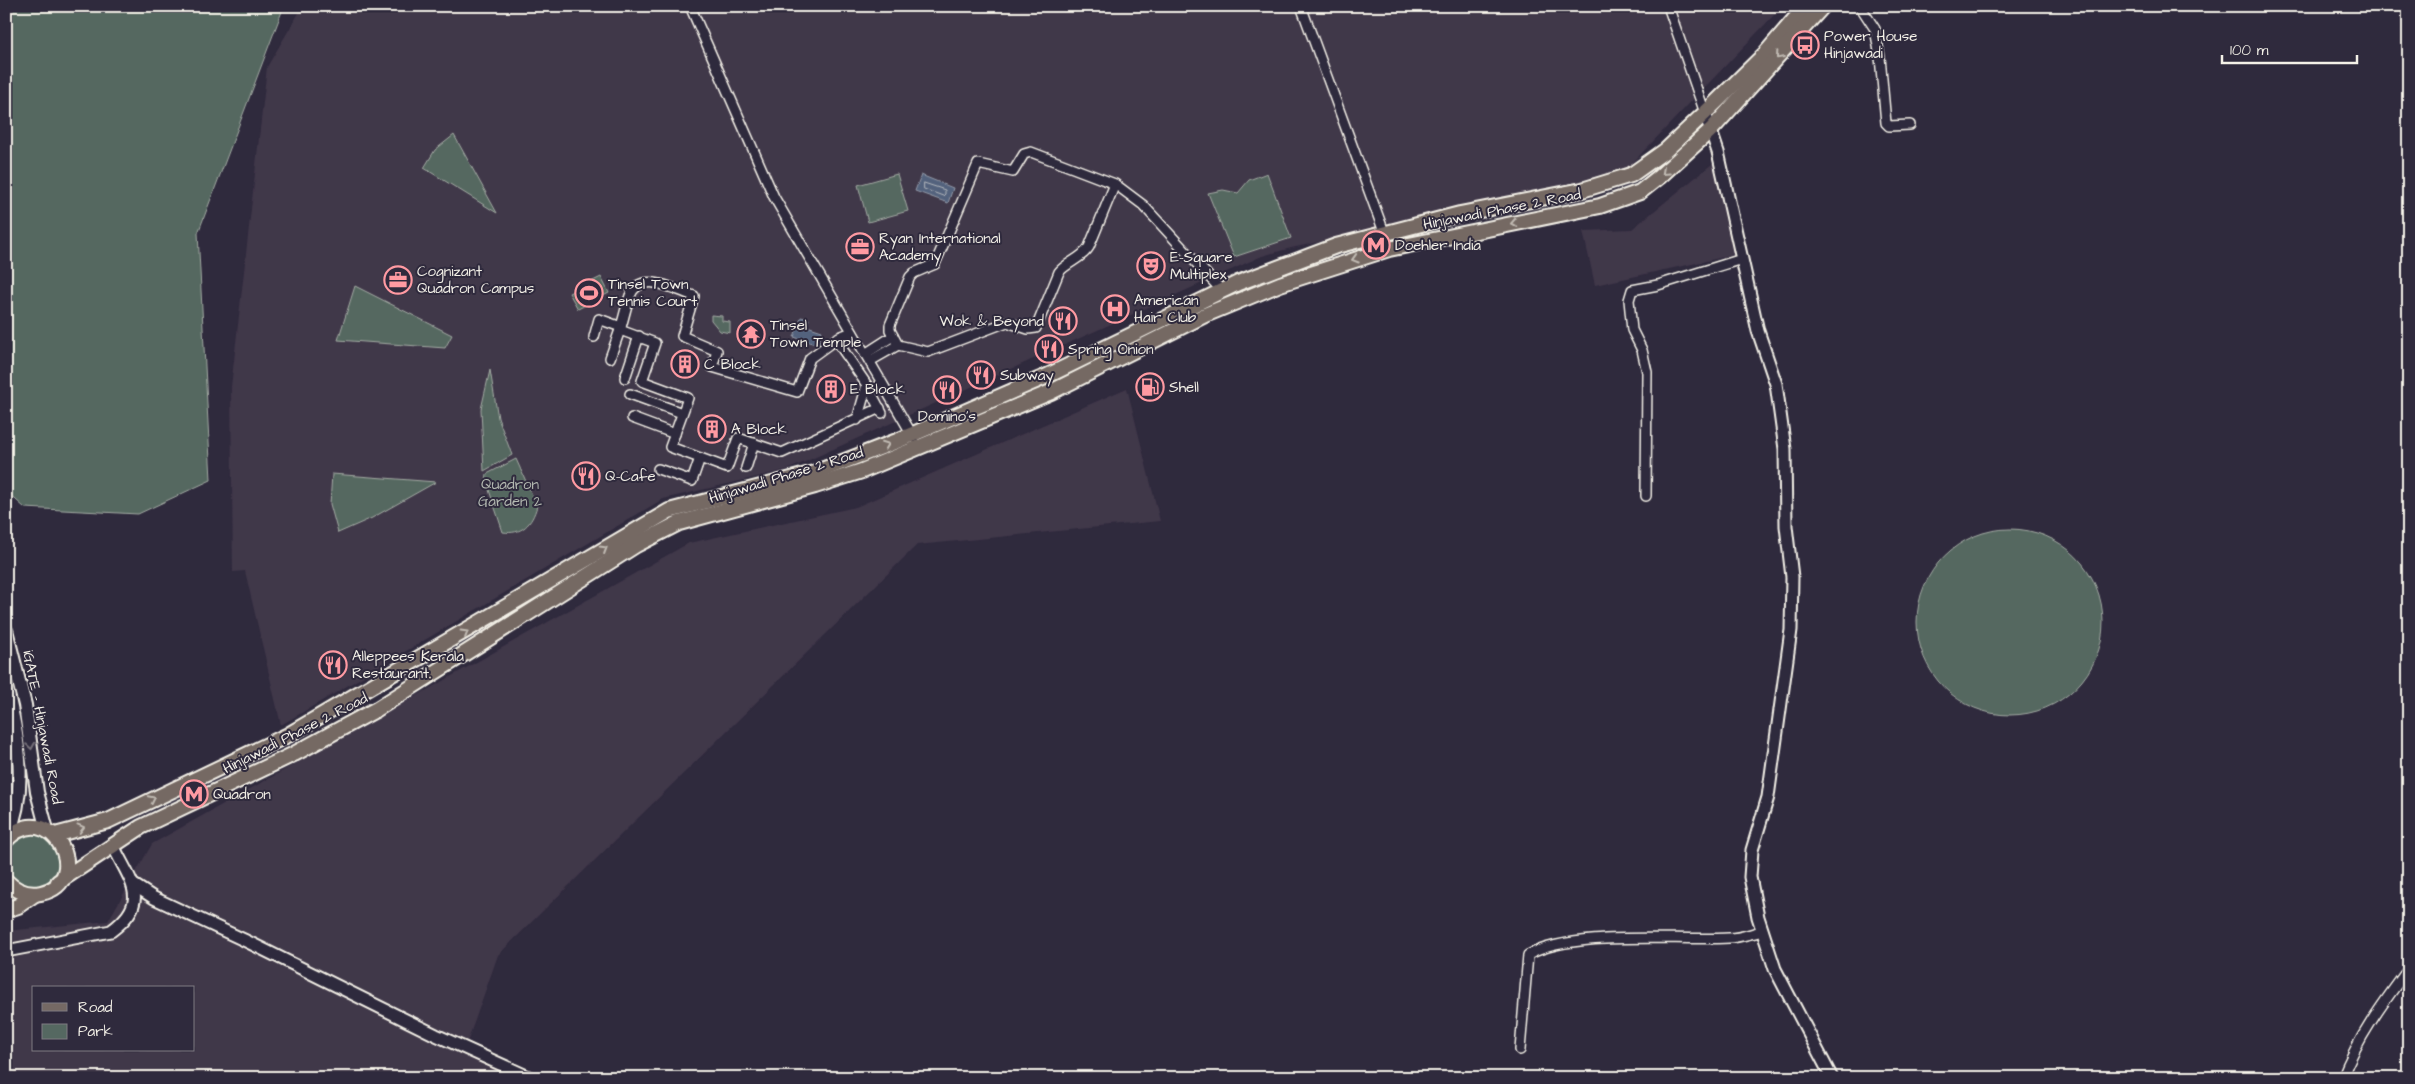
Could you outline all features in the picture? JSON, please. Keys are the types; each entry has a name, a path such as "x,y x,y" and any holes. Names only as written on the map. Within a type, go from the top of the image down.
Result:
{"main road":[{"name":"Hinjawadi Phase 2 Road","path":"6,910 18,906 36,894 52,888 58,882 141,827 294,754 378,709 627,550 657,534 702,517 836,480 1222,291 1296,260 1384,232 1484,208 1582,190 1624,178 1648,164 1705,113 1764,55 1806,6"},
{"name":"Hinjawadi Phase 2 Road","path":"7,840 13,833 30,827 51,833 108,821 288,736 669,511 814,473 916,441 1075,381 1244,297 1389,249 1600,206 1640,192 1712,129 1822,6"},
{"path":"1384,232 1389,249"},
{"name":"iGATE - Hinjawadi Road","path":"6,630 25,706 37,792 51,833"},
{"name":"iGATE - Hinjawadi Road","path":"6,685 20,767 7,840"},
{"path":"51,833 60,842 66,858 63,875 58,882"},
{"path":"6,881 18,891 36,894"}],"street":[{"path":"690,6 774,197 916,441"},
{"path":"1301,6 1384,232"},
{"path":"1668,6 1712,129 1758,331 1776,384 1786,449 1786,526 1792,577 1790,630 1768,797 1752,850 1750,878 1763,931 1776,969 1832,1078"},
{"path":"1860,6 1875,29 1880,57 1886,123 1889,126 1910,124"},
{"path":"898,345 890,325 910,277 914,273 932,266 937,261 978,164 1013,172 1024,154 1031,152 1115,184 1142,204 1222,291"},
{"path":"867,358 898,345 928,352 1008,322 1028,329 1036,328 1059,272 1082,255 1089,247 1115,184"},
{"path":"1646,496 1647,372 1642,350 1632,330 1629,300 1632,290 1658,285 1742,259"},
{"path":"610,358 621,328 630,294 636,285 649,281 694,296 682,336 716,352 712,366 797,392 810,358 836,340 852,332"},
{"path":"594,337 599,319 656,343 642,381 688,398 670,447 727,468 738,438 782,453 881,410 867,385 836,340"},
{"path":"624,378 639,336"},
{"path":"867,358 893,336"},
{"path":"857,420 867,385"},
{"path":"630,394 682,413"},
{"path":"632,418 674,434"},
{"path":"746,468 754,443"},
{"path":"658,469 692,481 700,458"},
{"path":"6,951 112,930 125,921 134,905 134,886 113,845"},
{"path":"134,886 154,898 244,940 436,1035 531,1078"},
{"path":"1520,1050 1528,955 1540,948 1594,940 1732,938 1763,931"},
{"path":"2342,1078 2348,1061 2373,1018 2409,968"}],"shaded area":[{"path":"303,6 1789,6 1790,9 1774,15 1617,179 1291,248 1262,256 787,470 663,499 281,725 245,571 233,572 231,387 267,67"},
{"path":"1717,160 1738,254 1595,285 1583,231 1632,229"},
{"path":"1127,388 1160,521 917,545 498,955 464,1051 517,1078 6,1078 6,931 108,921 152,844 689,543 856,507"}],"green space":[{"path":"6,6 284,6 198,233 211,480 138,514 25,508 6,491"},
{"path":"454,135 497,213 424,168 435,150"},
{"path":"1267,173 1291,238 1234,257 1208,193 1223,190 1238,193 1249,180"},
{"path":"897,174 908,211 868,222 858,185"},
{"name":"Tinsel Town Tennis Court","path":"601,277 609,293 578,309 569,293"},
{"path":"355,286 452,335 445,348 338,340"},
{"path":"711,315 722,316 722,321 730,322 730,333 720,331 711,320"},
{"path":"490,370 498,418 512,455 484,471 481,409"},
{"name":"Quadron Garden 2","path":"516,459 537,506 532,518 525,527 516,532 503,532 486,481 487,474"},
{"path":"332,474 436,482 372,518 338,533 330,504"},
{"path":"2010,529 2037,533 2054,540 2069,550 2082,563 2092,578 2099,595 2103,622 2099,649 2092,666 2082,681 2069,694 2054,704 2037,711 2010,715 1983,711 1966,704 1951,694 1938,681 1928,666 1921,649 1917,622 1921,595 1928,578 1938,563 1951,550 1966,540 1983,533"},
{"path":"33,834 43,836 52,842 58,851 60,861 58,871 52,880 43,886 33,888 23,886 14,880 8,871 6,861 8,851 14,842 23,836"}],"water":[{"path":"921,175 953,188 948,203 915,191"},
{"path":"801,317 809,319 807,326 822,331 818,345 794,337"}],"place":[{"name":"Power House Hinjawadi","path":"1805,45"},
{"name":"Doehler India","path":"1376,245"},
{"name":"Ryan International Academy","path":"860,247"},
{"name":"E-Square Multiplex","path":"1151,266"},
{"name":"Cognizant Quadron Campus","path":"398,280"},
{"name":"Tinsel Town Tennis Court","path":"589,293"},
{"name":"American Hair Club","path":"1115,309"},
{"name":"Wok & Beyond","path":"1063,321"},
{"name":"Tinsel Town Temple","path":"751,334"},
{"name":"Spring Onion","path":"1049,349"},
{"name":"C Block","path":"685,364"},
{"name":"Subway","path":"981,375"},
{"name":"Shell","path":"1150,387"},
{"name":"E Block","path":"831,389"},
{"name":"Domino's","path":"947,390"},
{"name":"A Block","path":"712,429"},
{"name":"Q-Cafe","path":"586,476"},
{"name":"Alleppees Kerala Restaurant.","path":"333,665"},
{"name":"Quadron","path":"194,794"}]}
